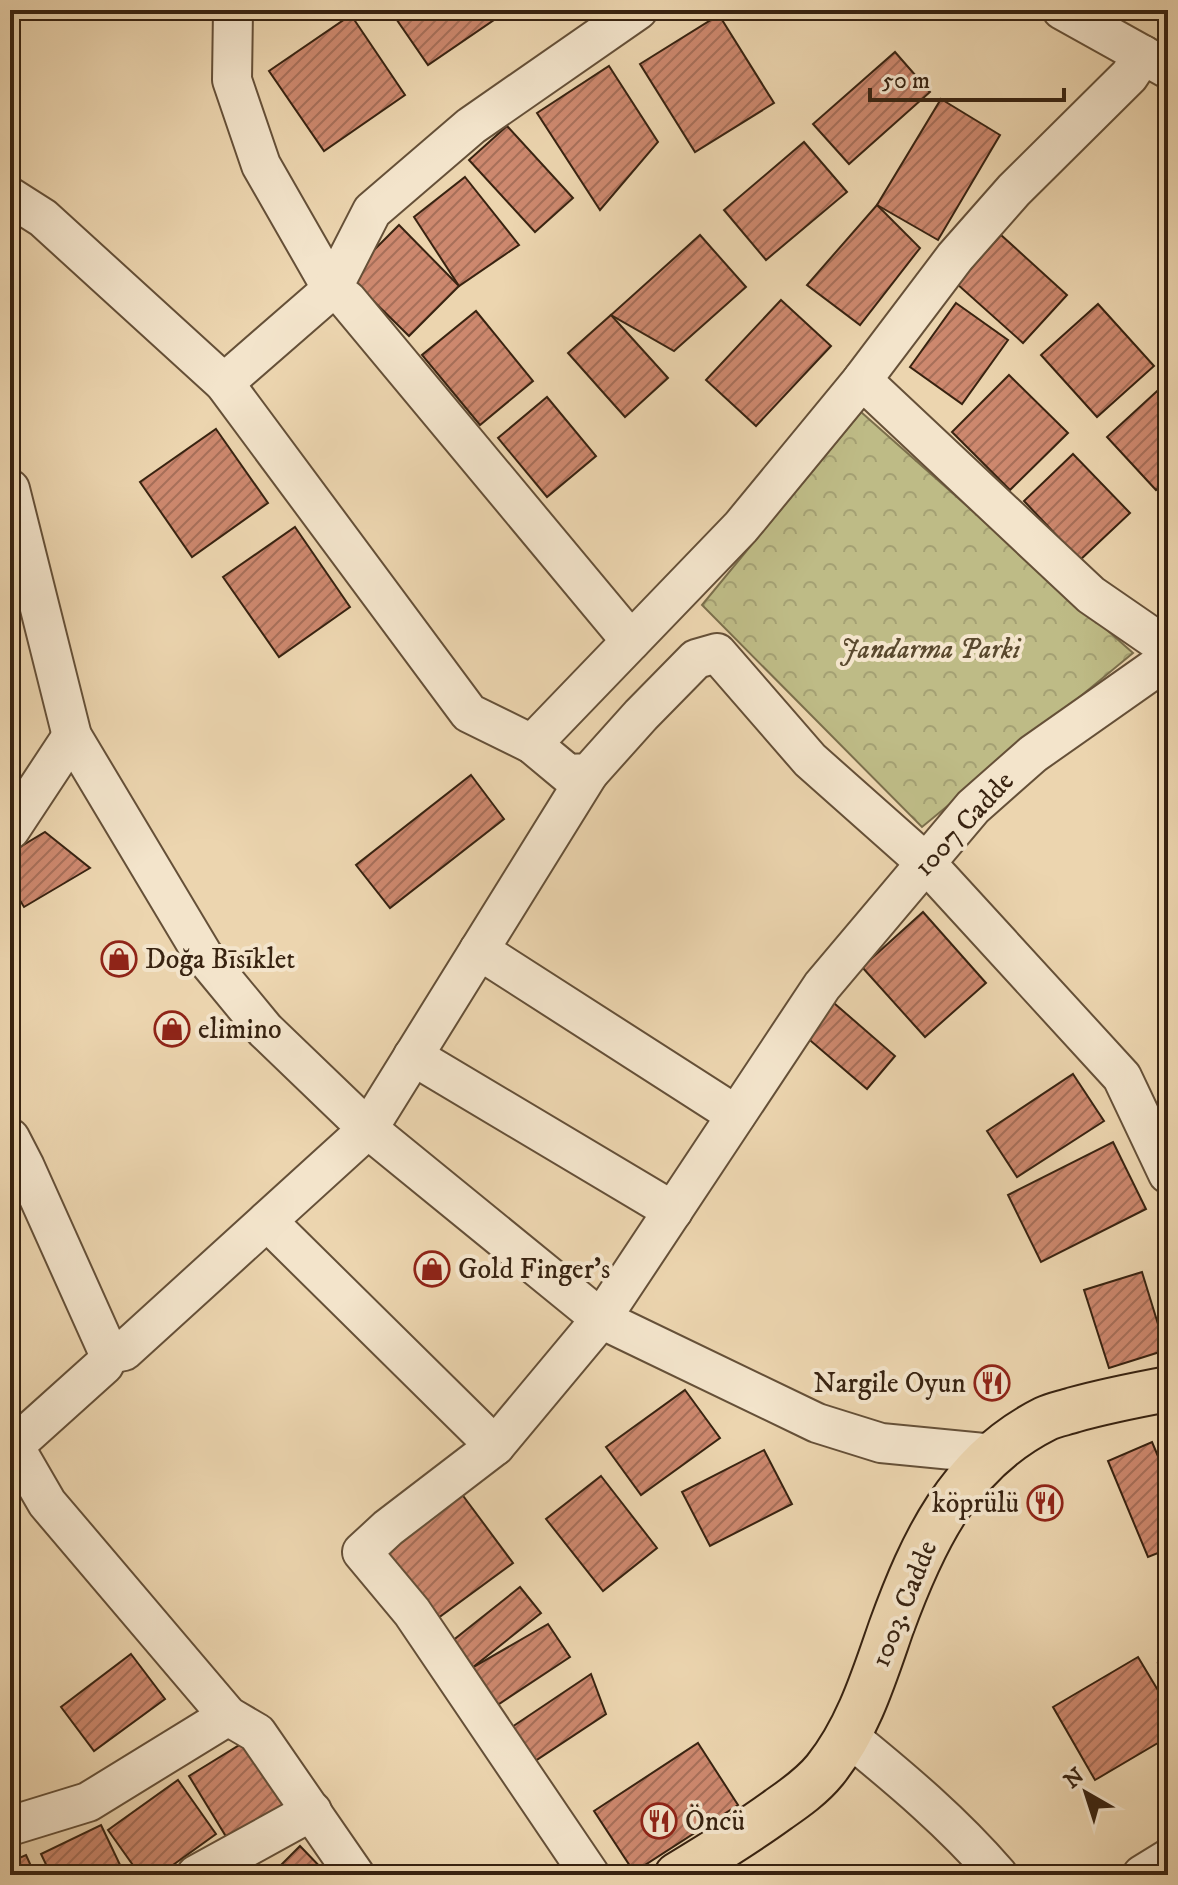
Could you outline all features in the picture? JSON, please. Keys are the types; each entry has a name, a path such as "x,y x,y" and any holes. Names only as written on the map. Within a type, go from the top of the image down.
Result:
{"main road":[{"name":"1003. Cadde","path":"677,1875 755,1827 800,1794 824,1771 848,1736 866,1699 922,1550 945,1509 979,1467 1009,1440 1047,1418 1102,1401 1168,1389"}],"street":[{"path":"233,10 232,80 261,165 332,289 347,300 631,641"},
{"path":"224,383 332,289 372,211 471,126 638,10"},
{"path":"1062,10 1156,62"},
{"path":"532,744 741,527 862,380 965,246 1014,190 1129,76 1156,62"},
{"path":"10,197 43,218 224,383 469,713 532,744 568,774 589,773"},
{"path":"862,380 1091,595 1168,648"},
{"path":"10,489 72,736 203,955 265,1030 368,1129 601,1319 817,1423 881,1443 994,1454"},
{"path":"109,1354 124,1351 368,1129 589,773 696,659 717,653 810,760 926,863 1122,1077 1168,1174"},
{"name":"1007 Cadde","path":"590,1875 412,1612 362,1552 388,1528 495,1446 601,1319 822,986 973,807 1033,754 1168,659"},
{"path":"10,830 72,736"},
{"path":"479,950 736,1115"},
{"path":"413,1056 673,1211"},
{"path":"10,1138 109,1354 104,1365 12,1445 47,1503 228,1716 257,1733 355,1875"},
{"path":"267,1221 495,1446"},
{"path":"10,1826 88,1802 228,1716"},
{"path":"848,1736 907,1784 998,1875"},
{"path":"196,1875 312,1811"},
{"path":"1142,1875 1168,1859"}],"green space":[{"name":"Jandarma Parki","path":"861,412 1133,653 922,827 702,605"}],"building":[{"path":"390,10 506,10 507,11 428,65"},
{"path":"351,15 405,95 324,151 269,71"},
{"path":"719,15 774,103 695,152 640,64"},
{"path":"895,52 930,92 849,164 813,124"},
{"path":"609,66 658,142 600,210 537,113"},
{"path":"941,99 1000,135 938,240 877,205"},
{"path":"507,126 573,198 535,232 469,160"},
{"path":"804,142 847,192 766,260 724,210"},
{"path":"465,177 519,245 459,286 414,217"},
{"path":"877,205 920,248 860,325 807,285"},
{"path":"399,225 459,286 409,336 348,276"},
{"path":"700,235 746,287 674,351 611,315"},
{"path":"1001,235 1067,295 1023,343 957,284"},
{"path":"781,300 831,346 756,426 706,380"},
{"path":"956,303 1008,340 962,404 910,367"},
{"path":"1098,304 1154,366 1097,417 1041,355"},
{"path":"476,311 533,381 480,425 422,355"},
{"path":"611,315 668,378 625,417 568,353"},
{"path":"1009,375 1068,433 1010,490 952,432"},
{"path":"1168,381 1168,480 1156,490 1107,437"},
{"path":"547,397 596,456 547,497 498,438"},
{"path":"216,429 268,503 192,557 140,482"},
{"path":"1073,454 1130,513 1080,560 1024,501"},
{"path":"295,527 350,607 279,657 223,577"},
{"path":"471,775 504,819 390,908 356,865"},
{"path":"45,832 90,868 24,907 10,884 10,853"},
{"path":"923,912 986,983 925,1037 862,967"},
{"path":"827,997 895,1056 867,1089 798,1030"},
{"path":"1073,1074 1104,1121 1017,1177 987,1131"},
{"path":"1113,1142 1146,1209 1041,1262 1008,1195"},
{"path":"1142,1272 1166,1350 1109,1368 1084,1290"},
{"path":"685,1390 720,1438 641,1495 606,1447"},
{"path":"1152,1442 1168,1480 1168,1549 1148,1557 1108,1461"},
{"path":"764,1450 792,1504 710,1546 682,1492"},
{"path":"601,1476 657,1548 603,1591 546,1519"},
{"path":"461,1493 513,1563 434,1621 383,1551"},
{"path":"520,1587 541,1613 472,1668 451,1642"},
{"path":"548,1624 570,1657 493,1708 472,1668"},
{"path":"131,1654 165,1699 94,1751 61,1707"},
{"path":"1138,1657 1168,1707 1168,1737 1095,1780 1053,1707"},
{"path":"1168,1657 1168,1678 1158,1663"},
{"path":"591,1674 606,1714 529,1765 506,1731"},
{"path":"246,1741 287,1808 230,1843 189,1776"},
{"path":"698,1743 738,1805 634,1872 594,1811"},
{"path":"178,1780 216,1834 159,1875 140,1875 108,1830"},
{"path":"101,1825 122,1869 110,1875 51,1875 41,1854"},
{"path":"300,1846 328,1875 271,1875"},
{"path":"26,1855 35,1875 10,1875 10,1862"}],"place":[{"name":"Doğa Bīsīklet","path":"119,959"},
{"name":"elimino","path":"172,1029"},
{"name":"Gold Finger’s","path":"432,1269"},
{"name":"Nargile Oyun","path":"992,1383"},
{"name":"köprülü","path":"1045,1503"},
{"name":"Öncü","path":"659,1821"}]}
